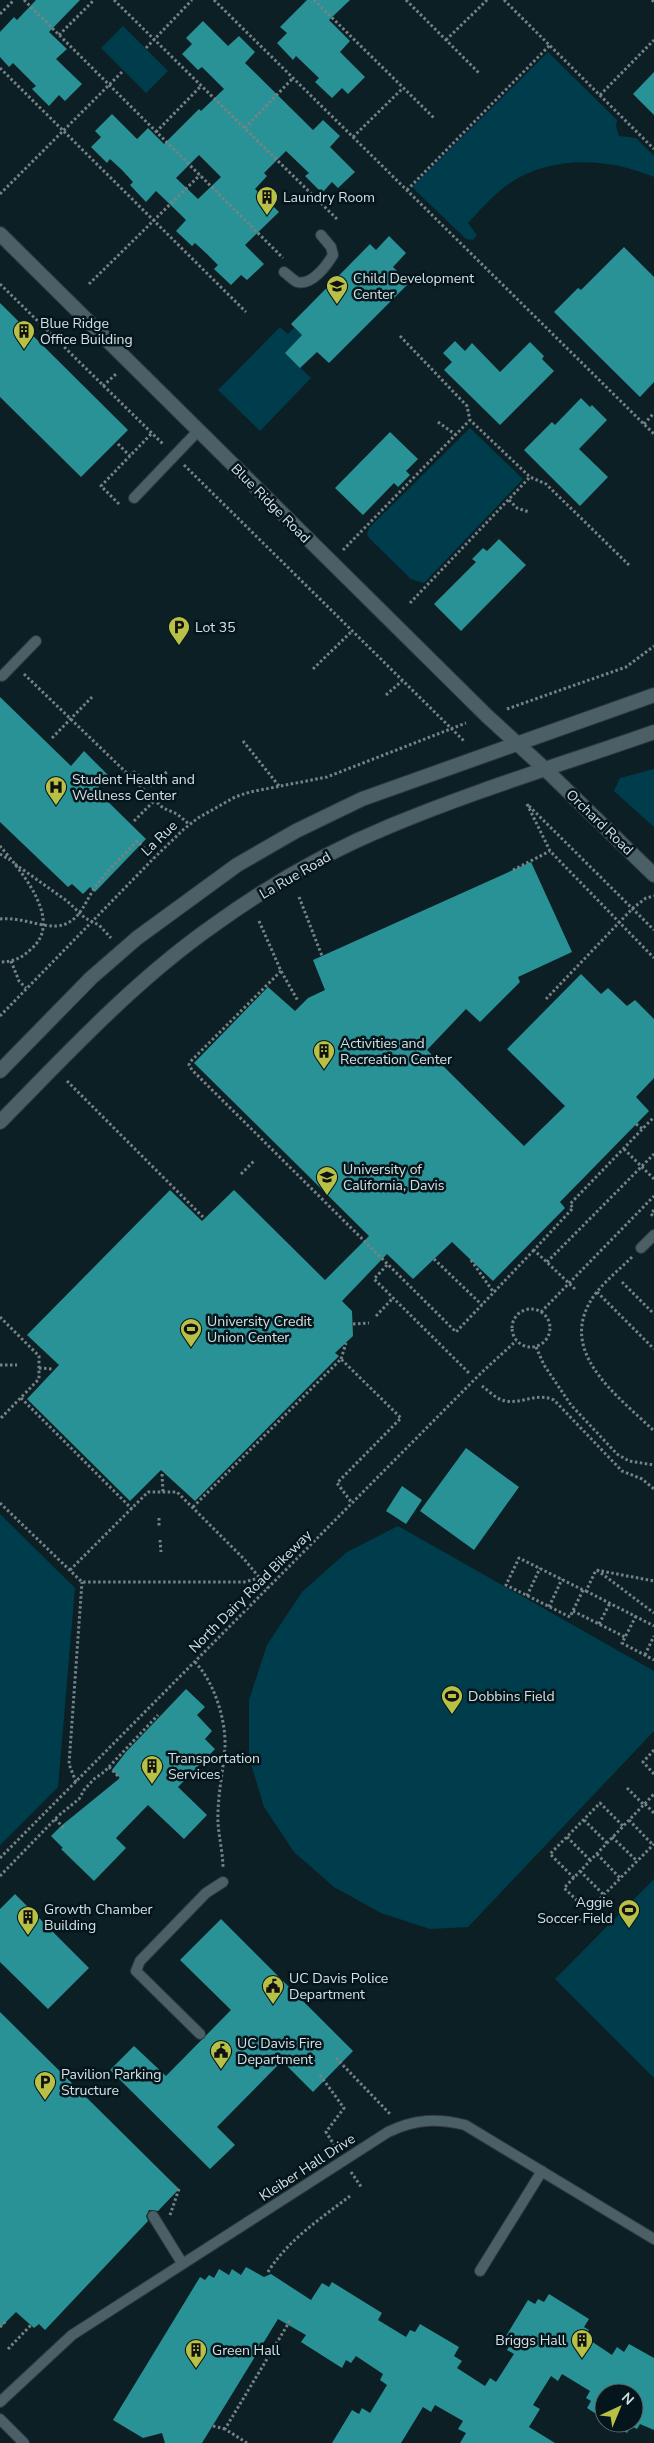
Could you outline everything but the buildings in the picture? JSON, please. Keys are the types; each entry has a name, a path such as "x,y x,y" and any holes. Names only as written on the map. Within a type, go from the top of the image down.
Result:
{"main road":[{"name":"Blue Ridge Road","path":"0,234 486,716 520,744 545,769"},
{"path":"0,1071 91,978 136,938 237,865 296,831 362,799 478,756 520,744 654,695"},
{"name":"La Rue Road","path":"0,1122 138,986 214,924 282,881 390,826 545,769 654,732"},
{"name":"Orchard Road","path":"545,769 654,875"}],"lane":[{"path":"284,272 296,282 311,280 333,255 331,247 321,235"},
{"path":"134,498 198,430"},
{"path":"2,676 36,641"},
{"path":"641,1248 654,1235"},
{"path":"200,2034 136,1971 140,1961 206,1893 223,1882"},
{"name":"Kleiber Hall Drive","path":"0,2402 72,2335 344,2160 400,2126 421,2120 443,2120 465,2125 654,2239"},
{"path":"480,2272 542,2171"},
{"path":"153,2216 182,2263"},
{"path":"0,2419 24,2443"}],"path":[{"path":"0,14 14,0"},
{"path":"24,0 284,260"},
{"path":"59,35 94,0"},
{"path":"114,0 337,219"},
{"path":"146,48 192,0"},
{"path":"214,0 654,434"},
{"path":"314,0 435,119"},
{"path":"406,0 480,74"},
{"path":"446,40 486,0"},
{"path":"504,0 654,148"},
{"path":"600,95 654,40"},
{"path":"407,190 550,45"},
{"path":"0,68 246,312"},
{"path":"0,194 123,71"},
{"path":"245,128 293,78"},
{"path":"156,132 202,86"},
{"path":"353,137 403,88"},
{"path":"89,284 200,175"},
{"path":"0,284 464,741"},
{"path":"400,336 467,406 470,420 530,478 546,484 629,565"},
{"path":"103,386 116,374"},
{"path":"644,424 654,413"},
{"path":"343,550 470,420"},
{"path":"438,422 456,435"},
{"path":"124,508 100,486 152,433"},
{"path":"118,444 130,456"},
{"path":"410,603 530,478"},
{"path":"509,500 517,508 529,512"},
{"path":"313,669 352,631"},
{"path":"507,709 626,666 654,646"},
{"path":"14,664 155,800 189,824"},
{"path":"386,695 402,681"},
{"path":"52,738 92,697"},
{"name":"La Rue","path":"0,1016 189,824 235,798 250,792 327,777 466,723"},
{"path":"243,741 280,786"},
{"path":"130,776 134,772 151,785 168,771"},
{"path":"134,821 155,800"},
{"path":"654,930 527,804 550,850 654,958"},
{"path":"0,919 20,919 44,924 63,925 80,913 96,887 137,842 154,858"},
{"path":"0,846 38,900 44,924 39,940 33,948 11,962 0,962"},
{"path":"513,870 550,850"},
{"path":"0,854 12,861 92,922 99,925 111,938"},
{"path":"546,999 619,921 646,898 654,896"},
{"path":"299,897 322,956"},
{"path":"260,921 281,971 298,1001"},
{"path":"11,962 20,981 26,988"},
{"path":"281,971 189,1066 456,1332 573,1208 570,1204 654,1117"},
{"path":"66,1081 203,1217"},
{"path":"636,1124 643,1129"},
{"path":"624,1149 654,1179"},
{"path":"547,1262 654,1154"},
{"path":"241,1174 254,1161"},
{"path":"541,1312 654,1196"},
{"path":"654,1210 650,1214 654,1217"},
{"path":"541,1232 546,1236"},
{"path":"641,1248 597,1292 587,1307 582,1322 582,1340 588,1360 602,1380 654,1431"},
{"path":"534,1250 575,1290"},
{"path":"434,1259 482,1305"},
{"path":"471,1260 494,1293"},
{"path":"387,1265 374,1279 470,1373"},
{"path":"622,1282 654,1314"},
{"path":"597,1292 654,1349"},
{"path":"376,1316 393,1298"},
{"path":"530,1309 541,1312 546,1317 550,1329 545,1340 536,1347 526,1347 516,1341 512,1329 517,1315 530,1309"},
{"path":"0,1317 39,1356 38,1379 0,1419"},
{"path":"352,1324 369,1322"},
{"name":"North Dairy Road Bikeway","path":"0,1858 501,1353 516,1341"},
{"path":"193,1507 341,1359 346,1342"},
{"path":"536,1347 544,1365 571,1405 617,1454 629,1461 654,1465"},
{"path":"341,1359 401,1418 337,1483 352,1503"},
{"path":"0,1365 17,1365"},
{"path":"39,1368 53,1369"},
{"path":"482,1386 499,1399 506,1401 540,1396 554,1400 622,1471 642,1479 654,1489"},
{"path":"21,1398 132,1508"},
{"path":"162,1474 163,1492"},
{"path":"70,1570 148,1492 177,1492 244,1559 268,1588"},
{"path":"0,1503 82,1582 244,1582 259,1578"},
{"path":"159,1518 159,1528"},
{"path":"160,1540 161,1552"},
{"path":"596,1570 585,1591 570,1617 506,1585 519,1558 540,1568 585,1591 636,1616 654,1626"},
{"path":"528,1596 540,1568"},
{"path":"596,1570 654,1581"},
{"path":"596,1570 654,1613"},
{"path":"549,1607 562,1579"},
{"path":"76,1782 69,1764 82,1582"},
{"path":"599,1624 610,1603"},
{"path":"573,1611 625,1637"},
{"path":"636,1616 622,1644 654,1660"},
{"path":"645,1655 654,1636"},
{"path":"195,1662 210,1684 223,1726 225,1746 219,1783 218,1823 223,1882"},
{"path":"0,1876 55,1819 79,1799 94,1779 148,1730 158,1715"},
{"path":"654,1750 642,1762 654,1774"},
{"path":"109,1767 120,1778"},
{"path":"627,1788 654,1813"},
{"path":"588,1911 564,1888 654,1794"},
{"path":"574,1878 550,1854 600,1803 623,1826"},
{"path":"55,1819 64,1828"},
{"path":"584,1820 607,1843"},
{"path":"579,1920 653,1844 629,1820"},
{"path":"567,1837 590,1860"},
{"path":"612,1837 637,1861"},
{"path":"596,1854 620,1878"},
{"path":"580,1871 604,1895"},
{"path":"336,2058 400,2126"},
{"path":"320,2075 344,2108 326,2132 362,2188"},
{"path":"164,2234 179,2189"},
{"path":"268,2272 278,2256 350,2196"},
{"path":"225,2429 292,2318"},
{"path":"0,2327 6,2321"},
{"path":"8,2349 31,2325"},
{"path":"213,2426 225,2429 247,2443"}],"shaded area":[{"path":"123,26 168,71 146,93 101,48"},
{"path":"548,52 617,120 616,127 619,136 636,138 654,156 654,177 618,166 600,163 581,162 544,168 510,183 493,197 468,223 477,235 473,240 466,239 412,187"},
{"path":"280,327 288,334 294,328 302,335 285,353 311,378 260,431 218,390"},
{"path":"470,428 523,479 424,583 411,579 369,538 367,534 369,528"},
{"path":"654,769 654,827 614,791 620,778"},
{"path":"0,1514 75,1588 58,1787 0,1845"},
{"name":"Dobbins Field","path":"398,1526 654,1671 654,1731 468,1927 430,1929 381,1913 334,1887 294,1852 264,1807 249,1757 249,1700 267,1645 302,1592 347,1552"},
{"name":"Aggie Soccer Field","path":"654,1879 654,2078 555,1979"}],"place":[{"name":"Laundry Room","path":"267,216"},
{"name":"Child Development Center","path":"337,305"},
{"name":"Blue Ridge Office Building","path":"24,350"},
{"name":"Lot 35","path":"179,646"},
{"name":"Student Health and Wellness Center","path":"56,806"},
{"name":"Activities and Recreation Center","path":"324,1070"},
{"name":"University of California, Davis","path":"327,1196"},
{"name":"University Credit Union Center","path":"191,1348"},
{"name":"Dobbins Field","path":"452,1715"},
{"name":"Transportation Services","path":"152,1785"},
{"name":"Aggie Soccer Field","path":"629,1929"},
{"name":"Growth Chamber Building","path":"28,1936"},
{"name":"UC Davis Police Department","path":"273,2005"},
{"name":"UC Davis Fire Department","path":"221,2070"},
{"name":"Pavilion Parking Structure","path":"45,2101"},
{"name":"Briggs Hall","path":"582,2359"},
{"name":"Green Hall","path":"196,2369"}]}
